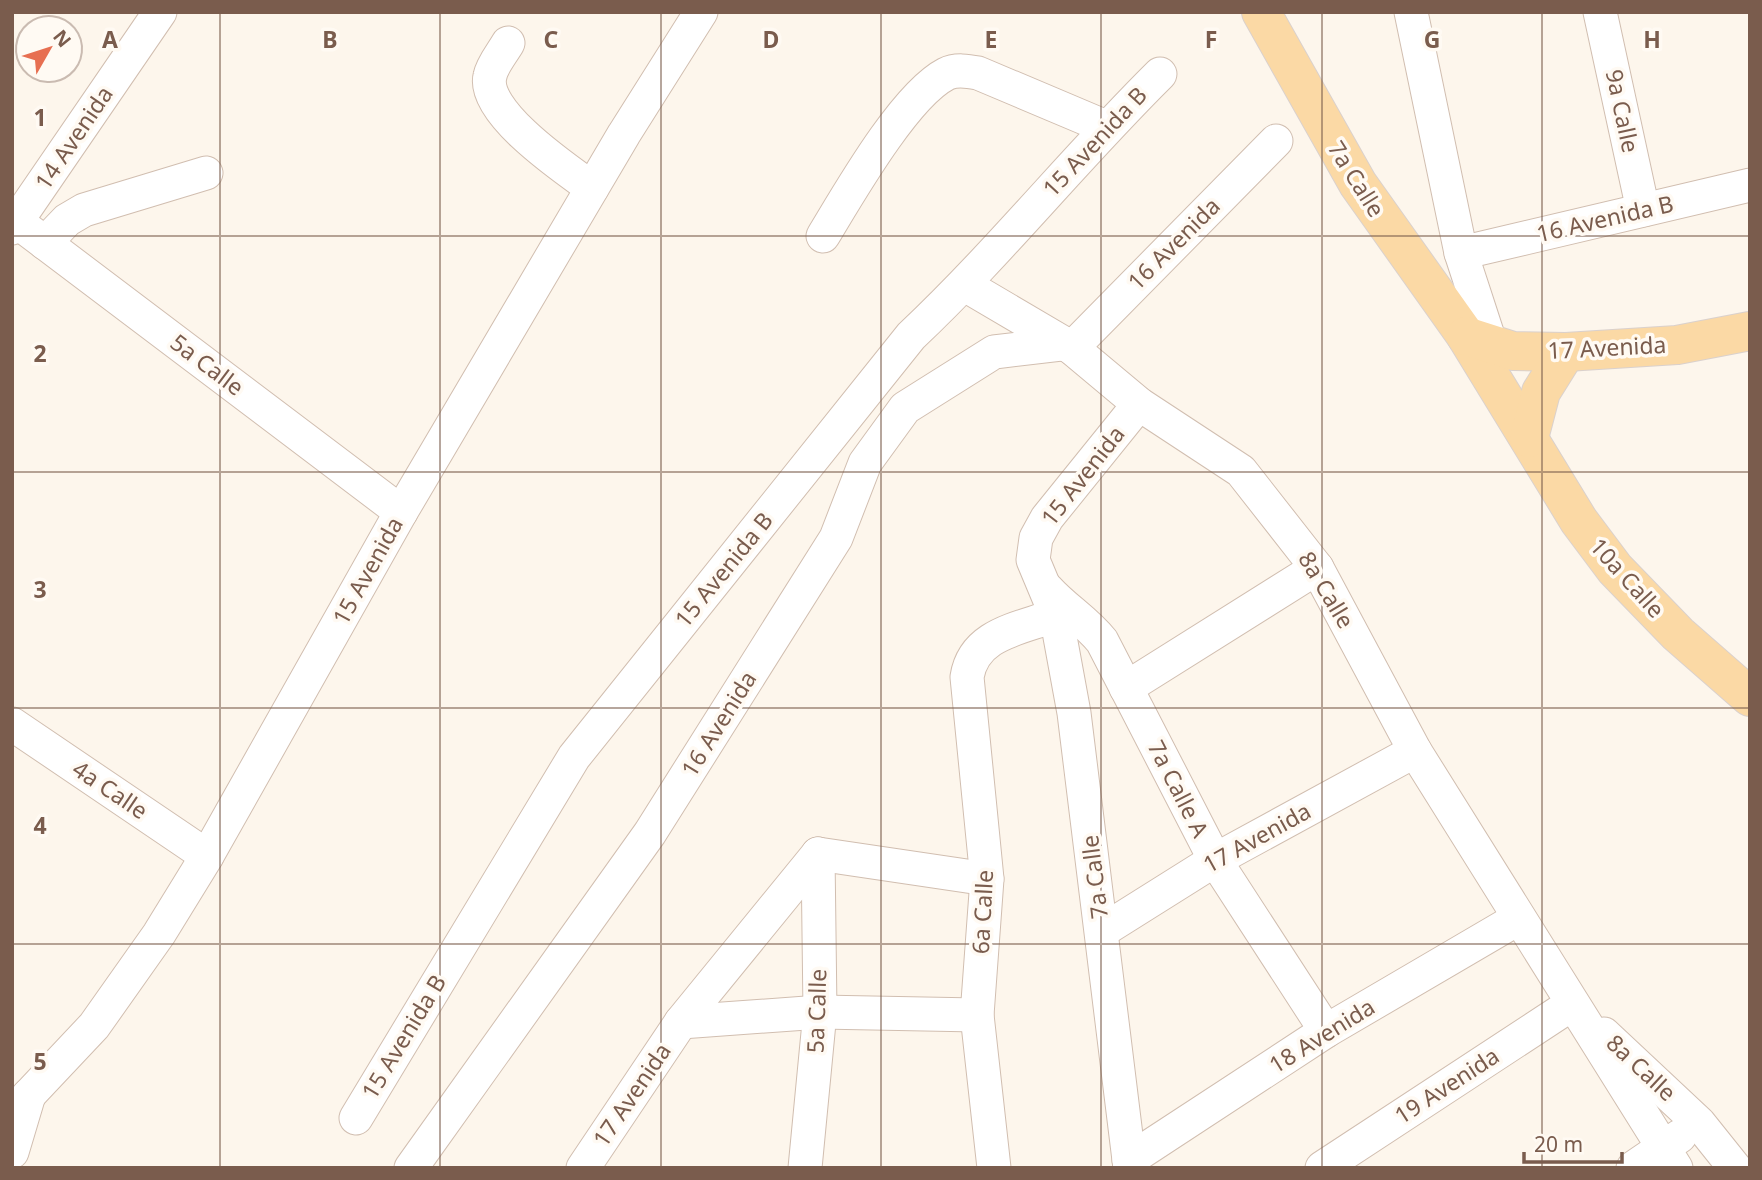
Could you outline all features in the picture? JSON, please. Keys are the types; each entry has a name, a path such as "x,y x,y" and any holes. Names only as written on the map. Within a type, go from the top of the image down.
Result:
{"main road":[{"name":"7a Calle","path":"1261,12 1358,184 1478,340"},
{"name":"17 Avenida","path":"1478,340 1513,351 1566,352 1677,345 1750,331"},
{"name":"10a Calle","path":"1478,340 1529,438 1578,521 1615,569 1678,634 1750,697"},
{"path":"1529,438 1541,392 1566,352"}],"street":[{"name":"14 Avenida","path":"14,223 160,12"},
{"name":"15 Avenida","path":"21,1104 94,1026 159,934 207,856 401,512 592,188 701,12"},
{"path":"1411,12 1478,340"},
{"name":"9a Calle","path":"1600,12 1643,210"},
{"path":"509,43 490,75 489,87 498,103 517,128 554,161 592,188"},
{"path":"823,236 873,155 925,92 947,74 964,70 978,73 1106,128"},
{"name":"15 Avenida B","path":"356,1118 574,757 911,336 965,285 1106,128 1160,74"},
{"name":"16 Avenida","path":"411,1168 650,833 836,538 865,463 905,408 994,352 1066,346 1276,141"},
{"path":"45,243 67,220 84,210 206,173"},
{"name":"16 Avenida B","path":"1464,266 1643,210 1750,185"},
{"name":"5a Calle","path":"14,223 45,243 401,512"},
{"name":"8a Calle","path":"965,285 1066,346 1139,404 1241,471 1317,568 1415,751 1669,1158"},
{"name":"15 Avenida","path":"1051,602 1032,561 1036,538 1047,518 1139,404"},
{"path":"1126,688 1317,568"},
{"name":"6a Calle","path":"994,1168 977,1015 988,879 967,677 972,656 986,641 1051,602"},
{"name":"7a Calle A","path":"1051,602 1086,621 1102,641 1215,860 1326,1031"},
{"name":"7a Calle","path":"1051,602 1074,713 1129,1164"},
{"name":"4a Calle","path":"12,724 207,856"},
{"name":"17 Avenida","path":"1102,931 1215,860 1415,751"},
{"name":"5a Calle","path":"805,1168 820,1012 818,854"},
{"path":"818,854 988,879"},
{"name":"17 Avenida","path":"583,1168 681,1022 818,854"},
{"name":"18 Avenida","path":"1129,1164 1326,1031 1519,918"},
{"name":"8a Calle","path":"1572,1003 1699,1123 1735,1168"},
{"name":"19 Avenida","path":"1322,1168 1572,1003"},
{"name":"17 Avenida","path":"681,1022 820,1012 977,1015"},
{"path":"12,1152 21,1104"},
{"path":"1633,1168 1669,1158 1699,1123"}]}
